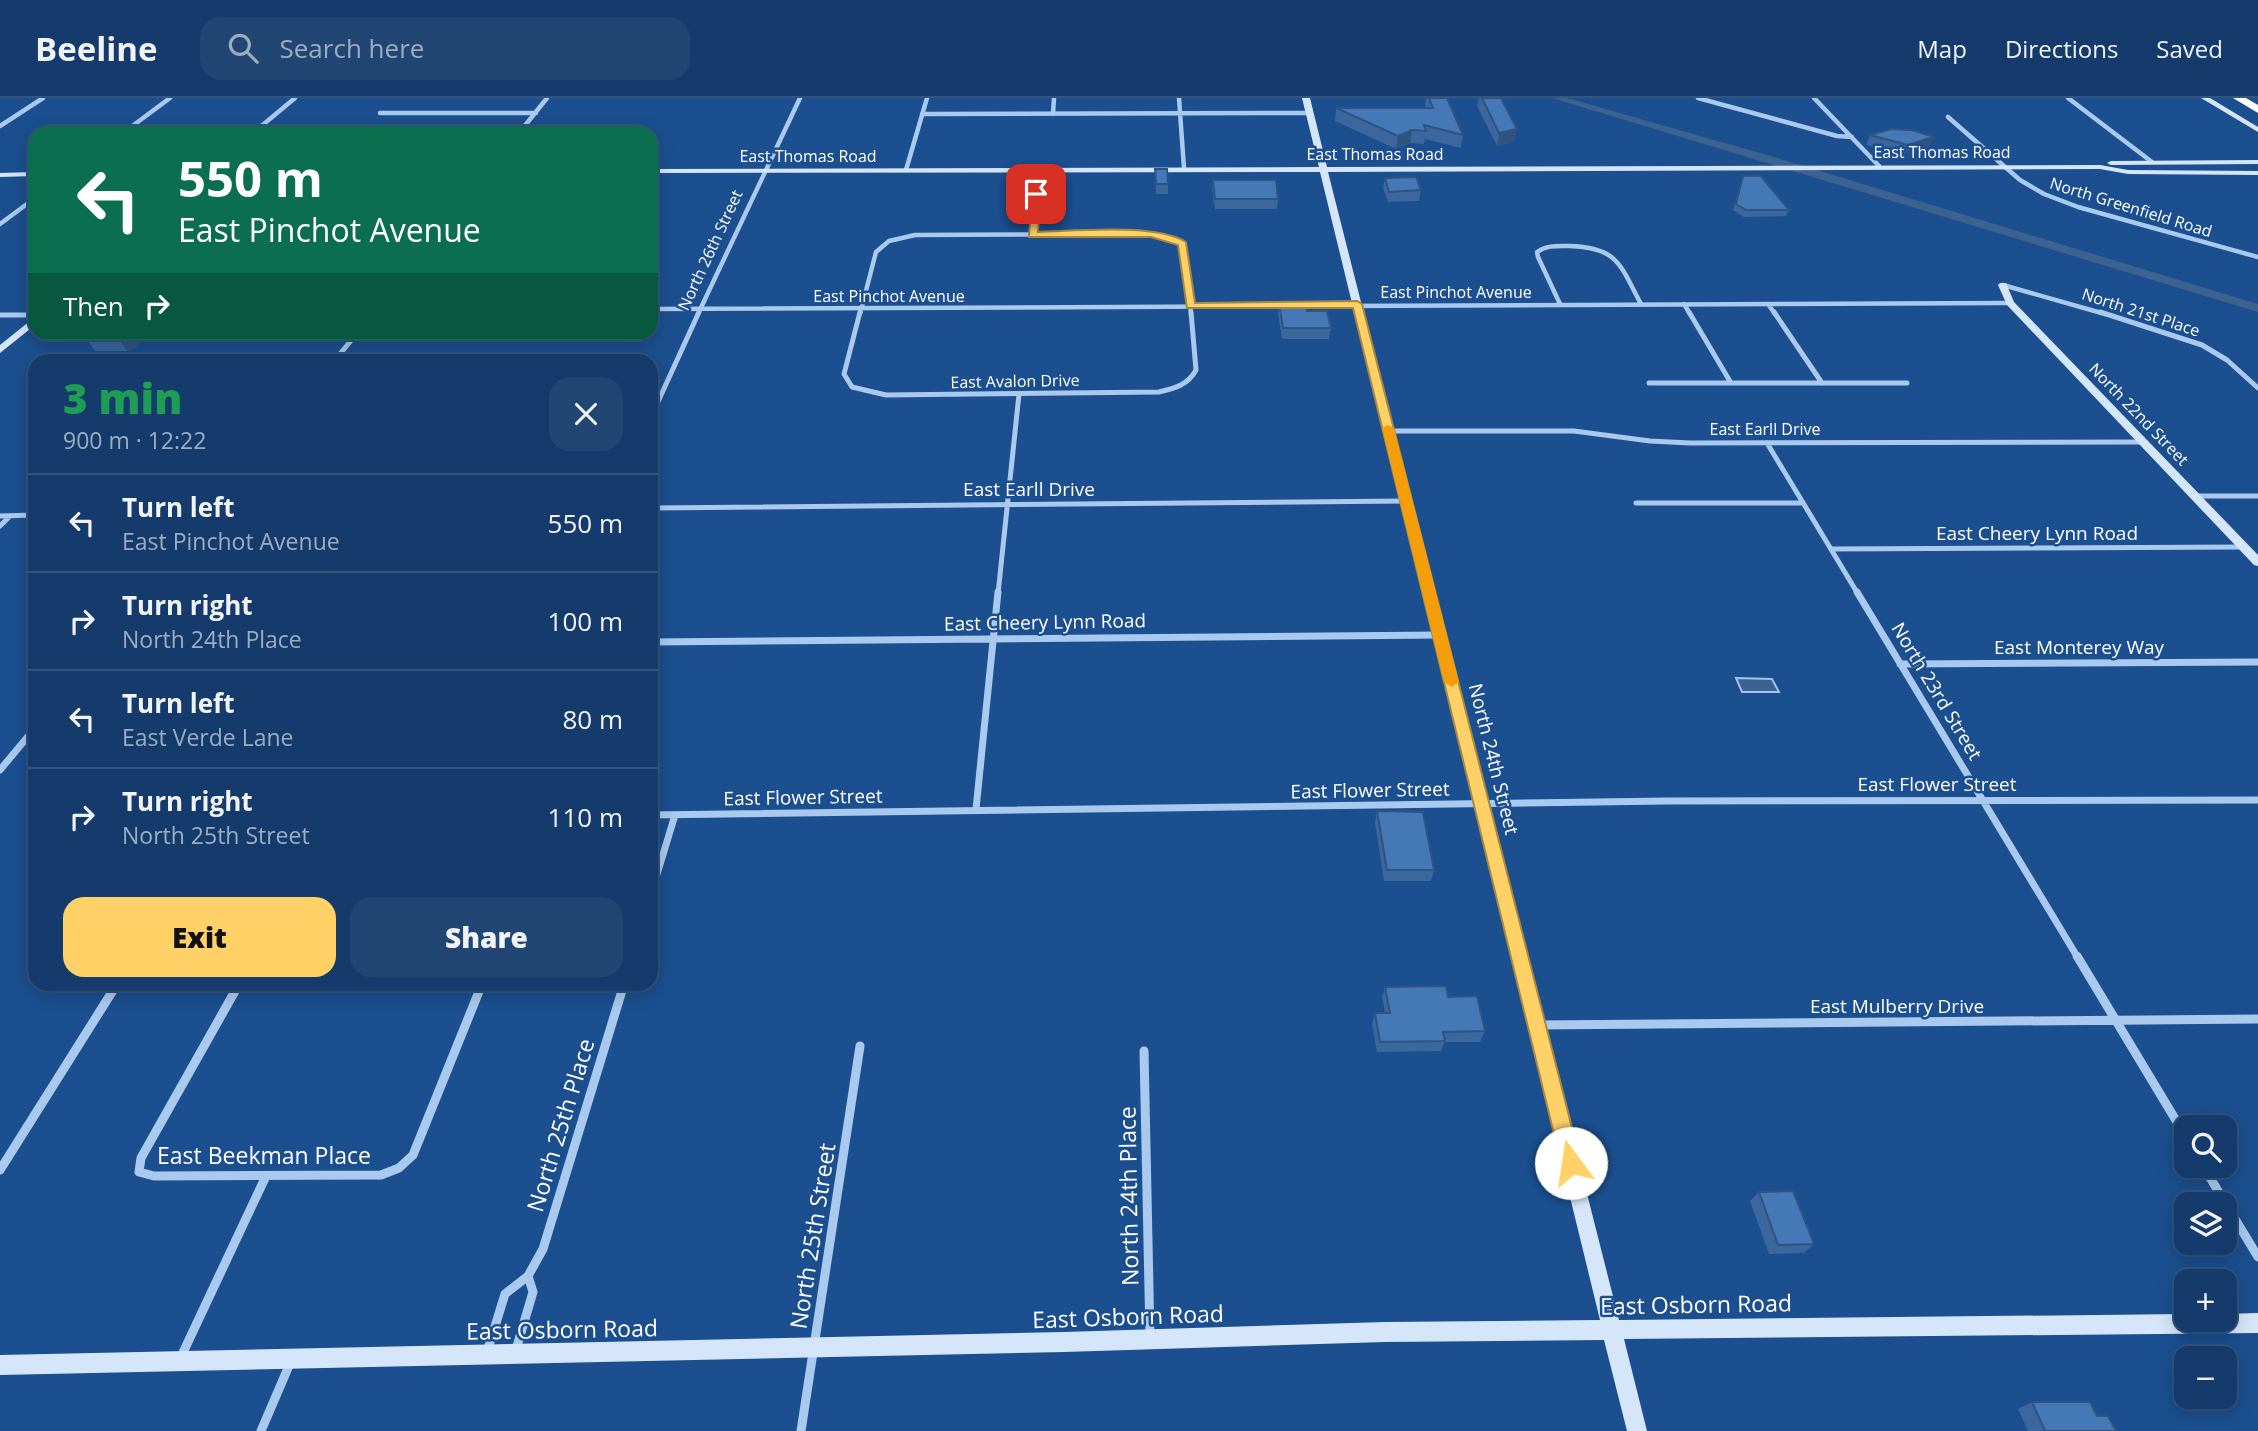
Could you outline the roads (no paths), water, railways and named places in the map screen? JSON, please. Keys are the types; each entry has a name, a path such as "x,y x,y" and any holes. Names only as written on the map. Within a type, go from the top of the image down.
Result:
{"highway":[{"path":"2238,98 2258,110"}],"main road":[{"name":"North 24th Street","path":"1306,98 1637,1431"},
{"path":"2205,98 2258,130"},
{"name":"East Thomas Road","path":"2100,167 2116,162 2258,161"},
{"name":"East Thomas Road","path":"658,171 2004,166 2100,167 2128,172 2258,173"},
{"path":"0,174 28,174"},
{"name":"North 22nd Street","path":"2003,285 2010,303 2258,562"},
{"path":"0,350 28,326"},
{"name":"East Osborn Road","path":"0,1365 1150,1340 1385,1332 2258,1323"}],"street":[{"path":"0,126 43,98"},
{"path":"132,126 170,98"},
{"path":"261,126 295,98"},
{"path":"525,126 547,98"},
{"name":"North 26th Street","path":"658,401 800,98"},
{"path":"905,170 927,98"},
{"path":"1053,114 1054,98"},
{"path":"1179,98 1184,168"},
{"path":"1698,98 1837,136 1852,137"},
{"path":"1815,98 1880,166"},
{"path":"2068,98 2152,162"},
{"path":"380,113 536,113"},
{"path":"922,114 1310,113"},
{"path":"1948,117 2004,166"},
{"name":"North Greenfield Road","path":"2004,166 2029,186 2059,200 2258,257"},
{"path":"1033,234 1039,169"},
{"path":"0,224 28,203"},
{"path":"862,308 876,252 889,241 915,235 1033,234 1151,234 1174,239 1185,250 1191,306"},
{"path":"1560,304 1538,257 1537,252 1546,246 1587,246 1608,250 1615,256 1641,304"},
{"name":"North 21st Place","path":"2003,285 2056,298 2202,345 2227,360 2258,388"},
{"name":"East Pinchot Avenue","path":"658,309 2010,303"},
{"path":"1684,304 1731,383"},
{"path":"1768,304 1822,383"},
{"name":"East Avalon Drive","path":"862,308 844,374 852,387 886,395 1159,392 1179,387 1188,383 1196,370 1191,306"},
{"path":"0,315 28,315"},
{"path":"340,354 351,340"},
{"path":"1649,383 1907,383"},
{"path":"976,810 1019,394"},
{"name":"East Earll Drive","path":"1389,431 1556,430 1664,442 2143,442"},
{"name":"North 23rd Street","path":"1767,443 2174,1117"},
{"path":"2194,496 2258,496"},
{"name":"East Earll Drive","path":"658,508 1406,501"},
{"path":"1636,503 1803,503"},
{"path":"0,516 28,515"},
{"path":"0,526 10,516"},
{"name":"East Cheery Lynn Road","path":"1831,549 2244,547"},
{"name":"East Cheery Lynn Road","path":"658,642 1440,635"},
{"name":"East Monterey Way","path":"1900,664 2258,662"},
{"path":"0,770 28,736"},
{"name":"East Flower Street","path":"658,815 1982,799 2258,800"},
{"path":"658,871 675,815"},
{"path":"0,1170 113,991"},
{"name":"East Beekman Place","path":"235,991 141,1158 139,1172 154,1176 381,1175 399,1168 413,1155 479,991"},
{"name":"North 25th Place","path":"486,1355 505,1294 528,1276 542,1249 622,991"},
{"name":"East Mulberry Drive","path":"1537,1025 2258,1019"},
{"name":"North 25th Street","path":"801,1431 860,1046"},
{"name":"North 24th Place","path":"1144,1051 1150,1340"},
{"path":"178,1362 266,1175"},
{"path":"2210,1178 2258,1257"},
{"name":"North 25th Place","path":"515,1354 533,1292 528,1276"},
{"path":"261,1431 292,1359"}],"water":[{"path":"1736,678 1772,679 1779,692 1742,692"}],"waterway":[{"path":"1557,98 1771,159 2258,308"}]}
